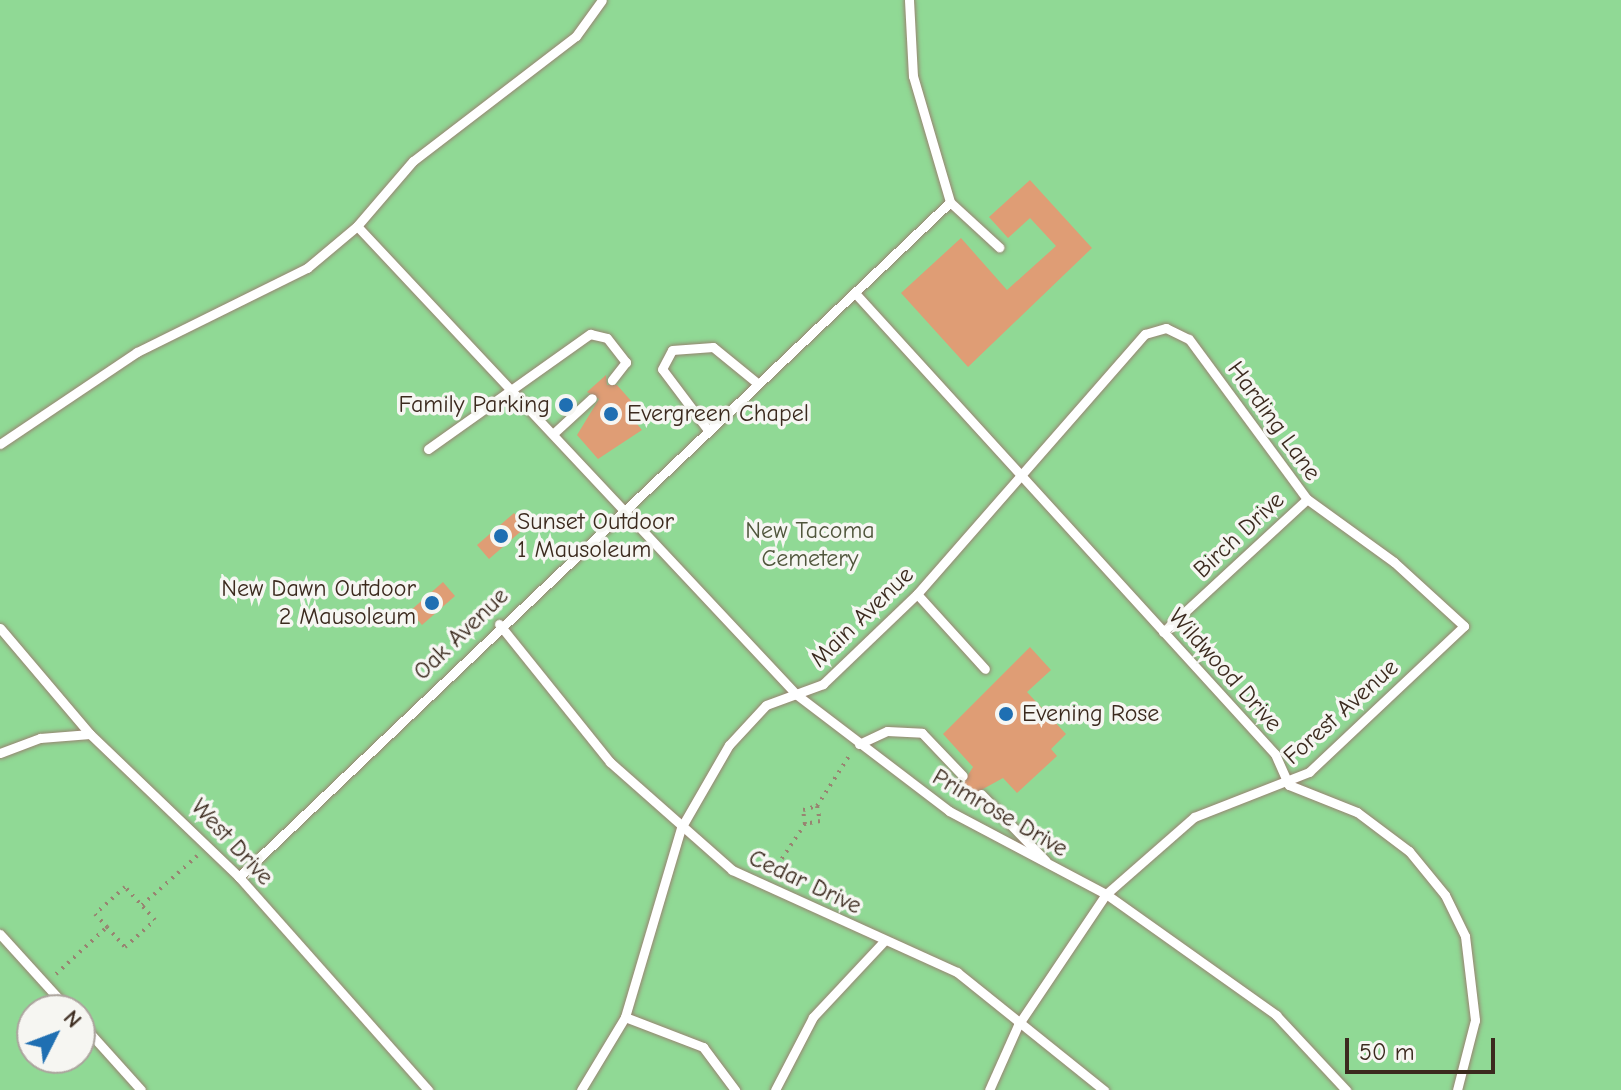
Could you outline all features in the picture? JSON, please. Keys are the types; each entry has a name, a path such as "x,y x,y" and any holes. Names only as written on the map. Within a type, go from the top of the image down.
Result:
{"lane":[{"path":"0,444 137,352 307,268 357,226 413,161 576,36 602,0"},
{"path":"909,0 913,76 950,202 999,247"},
{"name":"Oak Avenue","path":"239,877 499,624 950,202"},
{"name":"Primrose Drive","path":"357,226 516,387 622,509 797,695 949,811 1053,869 1106,894 1276,1015 1346,1090"},
{"name":"Wildwood Drive","path":"855,293 1275,754 1289,785"},
{"name":"Main Avenue","path":"581,1090 625,1017 681,828 729,745 766,705 823,684 917,594 1145,334 1166,328"},
{"name":"Harding Lane","path":"1166,328 1189,339 1307,499 1394,562 1464,626"},
{"path":"428,449 590,334 607,338 626,362 612,380"},
{"path":"708,430 662,369 672,350 713,347 757,383"},
{"path":"555,432 592,398"},
{"name":"Birch Drive","path":"1163,632 1307,499"},
{"path":"917,594 985,669"},
{"name":"Cedar Drive","path":"499,624 610,762 681,828 763,888 957,972 1018,1025 1104,1090"},
{"name":"Forest Avenue","path":"989,1090 1018,1025 1106,894 1194,817 1289,785 1464,626"},
{"name":"West Drive","path":"0,628 90,734 239,877 428,1090"},
{"path":"858,744 887,731 922,733 963,776"},
{"path":"0,753 40,738 90,734"},
{"path":"1289,785 1357,812 1409,851 1445,895 1465,936 1475,1020 1457,1090"},
{"path":"981,794 1053,869"},
{"path":"0,934 54,994"},
{"path":"775,1090 813,1017 884,941"},
{"path":"625,1017 703,1047 735,1090"},
{"path":"96,1040 141,1090"}],"path":[{"path":"763,888 805,824 803,810 817,806 858,744"},
{"path":"805,824 820,821 817,806"},
{"path":"142,905 208,846"},
{"path":"125,887 155,920 125,947 107,927 95,914 125,887"},
{"path":"45,984 107,927"}],"green space":[{"name":"New Tacoma Cemetery","path":"0,0 1621,0 1621,1090 0,1090"}],"building":[{"path":"1030,180 1092,248 968,367 901,293 961,238 1007,290 1056,246 1030,218 1008,238 989,217"},
{"name":"Evergreen Chapel","path":"606,375 607,385 617,385 641,412 633,419 642,430 598,459 577,435 599,399 587,392"},
{"name":"Sunset Outdoor 1 Mausoleum","path":"514,513 526,527 489,559 477,545"},
{"name":"New Dawn Outdoor 2 Mausoleum","path":"443,582 455,596 422,625 410,611"},
{"name":"Evening Rose","path":"1030,647 1051,670 1027,692 1066,734 1051,749 1057,756 1017,793 1003,778 974,794 963,783 973,767 943,734"}],"place":[{"name":"Family Parking","path":"566,405"},
{"name":"Evergreen Chapel","path":"611,414"},
{"name":"Sunset Outdoor 1 Mausoleum","path":"501,536"},
{"name":"New Dawn Outdoor 2 Mausoleum","path":"432,603"},
{"name":"Evening Rose","path":"1006,714"}]}
